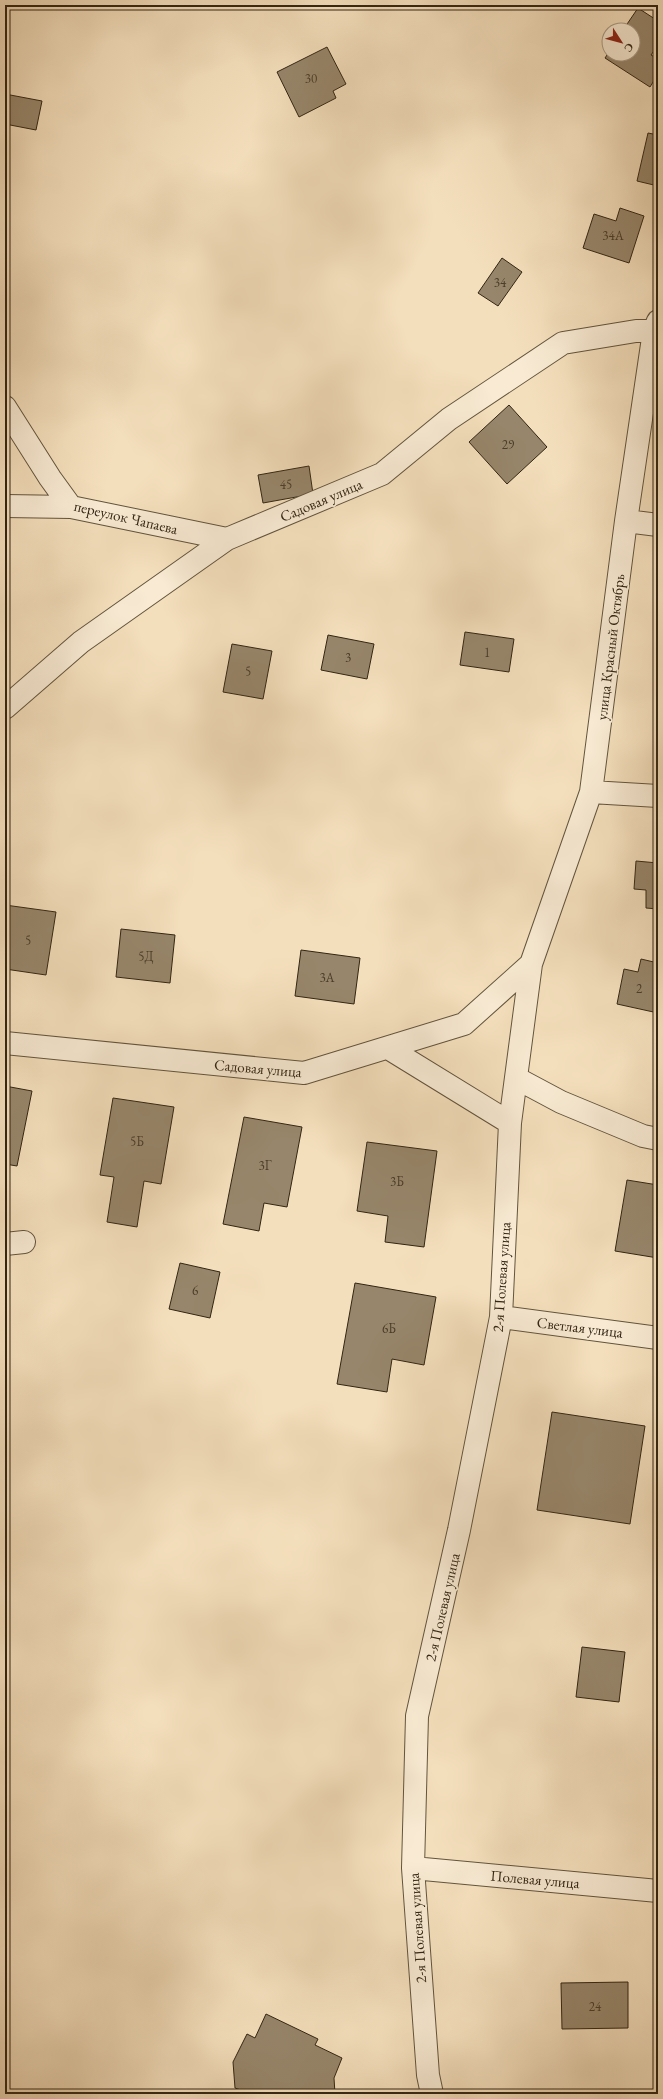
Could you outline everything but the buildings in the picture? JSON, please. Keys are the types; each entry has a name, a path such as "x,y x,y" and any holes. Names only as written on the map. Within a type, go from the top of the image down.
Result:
{"street":[{"name":"улица Красный Октябрь","path":"516,1078 531,964 591,792 626,521 656,326"},
{"name":"Садовая улица","path":"5,708 81,642 227,539 382,474 449,419 564,343 636,331 656,326"},
{"name":"переулок Чапаева","path":"5,407 50,478 71,507 227,539"},
{"path":"5,506 71,507"},
{"path":"626,521 658,525"},
{"path":"591,792 658,796"},
{"name":"Садовая улица","path":"5,1043 304,1074 464,1024 531,964"},
{"path":"388,1048 510,1122"},
{"path":"516,1078 561,1102 643,1136 658,1139"},
{"name":"2-я Полевая улица","path":"432,2094 428,2075 413,1868 417,1716 459,1530 501,1317 510,1122 516,1078"},
{"name":"Светлая улица","path":"501,1317 658,1338"},
{"name":"Полевая улица","path":"413,1868 658,1891"}]}
